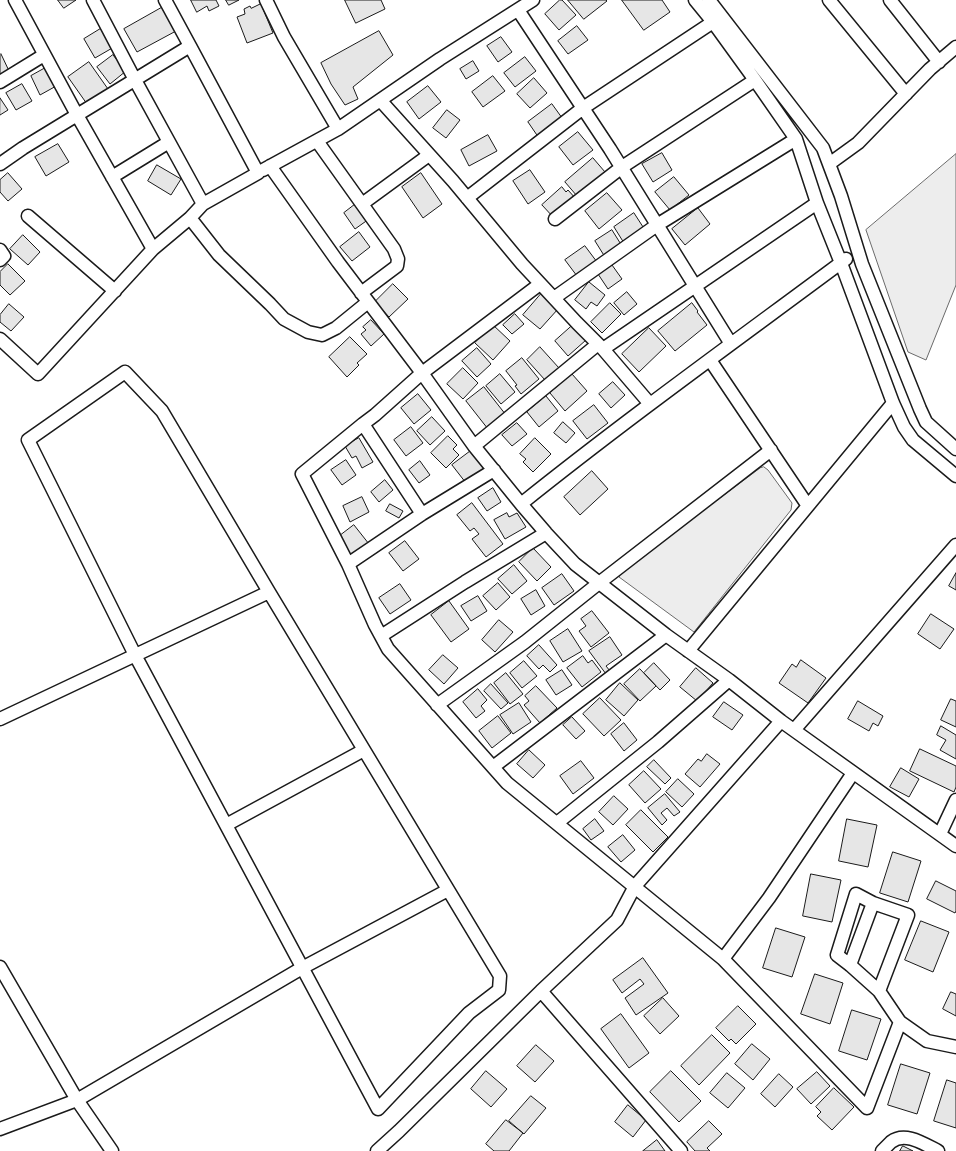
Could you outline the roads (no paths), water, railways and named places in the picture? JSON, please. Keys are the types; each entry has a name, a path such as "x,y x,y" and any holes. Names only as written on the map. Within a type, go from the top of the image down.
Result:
{"street":[{"path":"16,0 77,116 153,249"},
{"path":"94,0 135,80 204,204"},
{"path":"165,0 190,46 264,170 365,298 474,446 546,533 575,564 666,635 729,680 781,721 956,846"},
{"path":"266,0 284,37 338,129"},
{"path":"0,339 38,374 153,249 204,204 338,129 440,59 533,0"},
{"path":"695,0 755,80 796,140 817,203 842,263 893,403 904,427 913,440 956,476"},
{"path":"709,0 823,148 841,196 862,264 926,422 956,449"},
{"path":"829,0 906,94"},
{"path":"890,0 938,62"},
{"path":"518,10 622,167 731,344"},
{"path":"467,198 584,108 713,22"},
{"path":"0,164 190,46"},
{"path":"829,164 858,144 938,62 956,47"},
{"path":"0,82 44,54"},
{"path":"555,220 622,167 755,80"},
{"path":"380,100 467,198 522,264 601,347 650,404"},
{"path":"190,218 219,255 284,319 308,332 322,335 336,328 397,266 398,259 394,250 317,140"},
{"path":"554,298 657,225 796,140"},
{"path":"112,177 169,142"},
{"path":"362,204 429,155"},
{"path":"474,446 601,347 696,287 817,203"},
{"path":"28,216 115,291"},
{"path":"0,250 4,256 0,260"},
{"path":"521,504 650,404 858,251"},
{"path":"540,284 422,373 375,415 302,474 348,564 375,625 388,649 507,783 724,959 866,1108 900,1022"},
{"path":"710,360 808,506"},
{"path":"125,372 162,411 269,592 500,976 498,990 469,1013 378,1109 135,655 28,440 125,372"},
{"path":"688,651 893,403"},
{"path":"363,424 422,514"},
{"path":"437,705 525,642 771,450"},
{"path":"348,564 422,514 494,470"},
{"path":"381,636 546,533"},
{"path":"794,730 956,545"},
{"path":"0,719 269,592"},
{"path":"493,767 666,635"},
{"path":"557,823 658,742 729,680"},
{"path":"377,1151 541,991 617,920 635,886 781,721"},
{"path":"226,825 364,750"},
{"path":"724,959 769,898 853,773"},
{"path":"940,834 956,800"},
{"path":"0,1129 77,1100 302,968 448,890"},
{"path":"879,991 908,915 873,903 856,894 837,955 879,991 900,1022 926,1041 956,1047"},
{"path":"850,965 873,903"},
{"path":"0,967 77,1100 112,1151"},
{"path":"541,991 681,1151"},
{"path":"882,1151 892,1141 905,1137 935,1150"}]}
